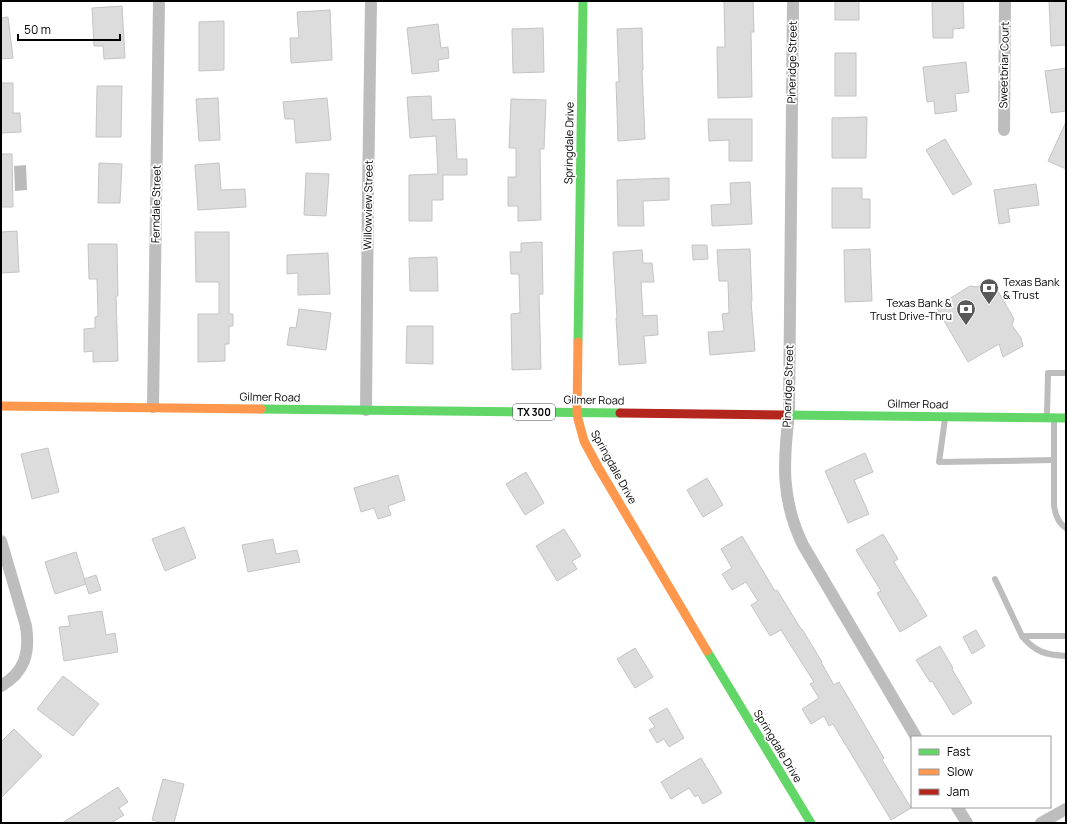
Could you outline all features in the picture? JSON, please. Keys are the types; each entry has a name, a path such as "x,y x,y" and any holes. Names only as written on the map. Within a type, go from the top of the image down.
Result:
{"main road":[{"name":"Springdale Drive","path":"583,1 577,412 581,432 598,467 733,695 811,823"},
{"name":"Gilmer Road","path":"1,406 1066,418"}],"street":[{"name":"Ferndale Street","path":"153,407 159,1"},
{"name":"Willowview Street","path":"366,410 371,1"},
{"name":"Pineridge Street","path":"793,1 789,414 786,443 786,486 789,504 800,537 814,564 915,736"},
{"name":"Sweetbriar Court","path":"1004,130 1005,1"},
{"path":"1,541 26,626 28,640 26,654 21,667 12,679 1,686"},
{"path":"958,808 967,823"},
{"path":"1042,823 1066,809"}],"lane":[{"path":"1066,373 1048,373 1054,460 1054,511 1060,524 1066,528"},
{"path":"945,416 939,462 1054,460"},
{"path":"995,579 1022,636 1031,646 1043,653 1066,656"},
{"path":"1022,636 1066,636"}],"shaded area":[{"path":"26,165 27,190 15,191 14,166"}],"building":[{"path":"724,1 753,1 754,32 751,32 752,97 718,98 717,47 725,47"},
{"path":"835,1 859,1 859,20 835,20"},
{"path":"932,1 963,1 964,28 953,29 953,38 933,38"},
{"path":"1049,1 1066,1 1066,45 1051,46"},
{"path":"122,6 125,58 104,59 103,46 94,46 92,8"},
{"path":"330,10 332,60 291,63 290,38 299,38 297,12"},
{"path":"8,17 13,58 1,59 1,18"},
{"path":"224,21 224,70 199,71 199,22"},
{"path":"438,24 441,48 448,47 449,58 438,60 439,71 412,74 407,28"},
{"path":"543,28 544,72 513,73 512,29"},
{"path":"642,28 645,139 618,141 616,82 619,82 617,29"},
{"path":"835,53 856,53 856,96 835,96"},
{"path":"966,62 969,92 955,94 957,111 935,114 934,101 927,102 923,67"},
{"path":"1066,68 1066,111 1051,113 1045,71"},
{"path":"1,83 13,83 13,113 20,113 21,132 1,133"},
{"path":"97,86 122,86 121,137 96,137"},
{"path":"431,96 432,120 455,119 457,159 467,159 467,175 443,175 443,200 432,200 432,221 409,221 409,175 438,174 436,136 410,138 407,97"},
{"path":"218,98 220,140 199,141 196,99"},
{"path":"327,98 331,140 296,143 294,119 285,119 283,102"},
{"path":"511,99 546,100 544,149 540,149 541,220 518,221 518,206 508,206 508,177 516,177 516,148 509,148"},
{"path":"867,117 866,158 832,158 832,118"},
{"path":"708,119 752,119 752,161 729,161 729,140 709,141"},
{"path":"1066,122 1066,169 1048,161"},
{"path":"945,139 972,184 953,195 926,150"},
{"path":"1,154 12,154 13,207 1,207"},
{"path":"99,163 122,164 120,203 98,203"},
{"path":"219,163 221,190 245,189 246,207 198,210 195,165"},
{"path":"306,173 329,174 326,216 304,215"},
{"path":"669,178 669,200 643,201 644,226 618,226 617,180"},
{"path":"750,182 752,224 712,226 711,205 731,204 730,183"},
{"path":"1036,184 1039,205 1008,209 1010,222 999,224 994,190"},
{"path":"832,188 862,188 862,199 870,199 870,228 832,228"},
{"path":"17,231 19,272 1,273 1,232"},
{"path":"195,232 229,232 229,314 233,314 233,326 229,326 229,344 225,344 225,361 198,362 198,314 219,314 219,282 196,282"},
{"path":"542,242 543,294 539,294 541,369 512,370 511,314 520,313 519,274 511,274 510,252 521,252 521,243"},
{"path":"88,244 117,244 118,296 116,296 118,361 93,362 93,351 84,352 84,329 95,328 95,317 98,316 97,279 89,279"},
{"path":"692,245 707,245 708,259 693,260"},
{"path":"750,249 751,301 755,351 710,355 708,332 724,331 722,314 729,313 728,281 719,281 717,250"},
{"path":"870,249 872,301 845,302 844,250"},
{"path":"642,250 643,263 652,263 654,282 641,282 643,316 657,315 658,335 644,336 646,363 619,365 613,252"},
{"path":"328,253 330,294 298,295 298,273 287,274 287,255"},
{"path":"437,257 438,291 410,291 409,258"},
{"path":"991,279 1014,319 1012,325 1021,338 1023,346 1003,357 999,344 968,362 936,307 970,286 977,287"},
{"path":"299,309 331,313 326,350 287,345 290,327 296,328"},
{"path":"407,326 433,326 433,364 406,363"},
{"path":"48,448 59,492 32,499 21,454"},
{"path":"865,453 873,472 854,480 869,514 848,523 825,471"},
{"path":"526,472 544,503 525,515 506,484"},
{"path":"398,475 405,500 388,506 391,515 378,519 374,508 361,512 354,488"},
{"path":"707,478 723,505 703,517 687,490"},
{"path":"184,527 196,558 165,571 152,539"},
{"path":"564,529 581,556 572,561 577,569 557,581 536,546"},
{"path":"883,534 898,559 894,562 927,616 900,632 877,593 881,591 856,550"},
{"path":"742,536 775,591 777,590 802,629 834,685 839,682 884,758 882,760 911,808 891,820 833,724 829,726 824,716 811,724 802,709 819,698 810,684 814,682 781,630 770,636 751,605 758,601 746,582 732,590 722,574 732,568 721,549"},
{"path":"273,539 276,554 297,550 300,562 248,572 242,545"},
{"path":"76,552 86,584 55,594 45,562"},
{"path":"96,575 101,590 89,594 84,579"},
{"path":"102,611 106,635 115,633 118,652 64,661 59,627 70,626 68,616"},
{"path":"976,630 985,646 972,654 963,637"},
{"path":"940,646 972,703 953,715 932,681 930,682 916,660"},
{"path":"635,648 653,677 635,688 617,659"},
{"path":"63,676 99,704 73,736 37,709"},
{"path":"667,708 684,738 669,747 664,739 657,743 649,730 655,727 649,718"},
{"path":"14,729 42,756 1,798 1,742"},
{"path":"701,758 722,793 703,804 698,795 695,797 689,788 671,799 661,782"},
{"path":"163,779 184,784 174,823 163,823 152,820"},
{"path":"118,787 128,802 119,808 124,815 111,823 62,823"}],"traffic: fast":[{"path":"578,342 583,1"},
{"path":"261,409 620,413"},
{"path":"784,415 1066,418"},
{"path":"707,651 811,823"}],"traffic: slow":[{"path":"578,342 577,412 584,441 707,651"},
{"path":"1,406 261,409"}],"traffic: jam":[{"path":"620,413 784,415"}],"place":[{"name":"Texas Bank & Trust","path":"989,305"},
{"name":"Texas Bank & Trust Drive-Thru","path":"966,326"}]}
